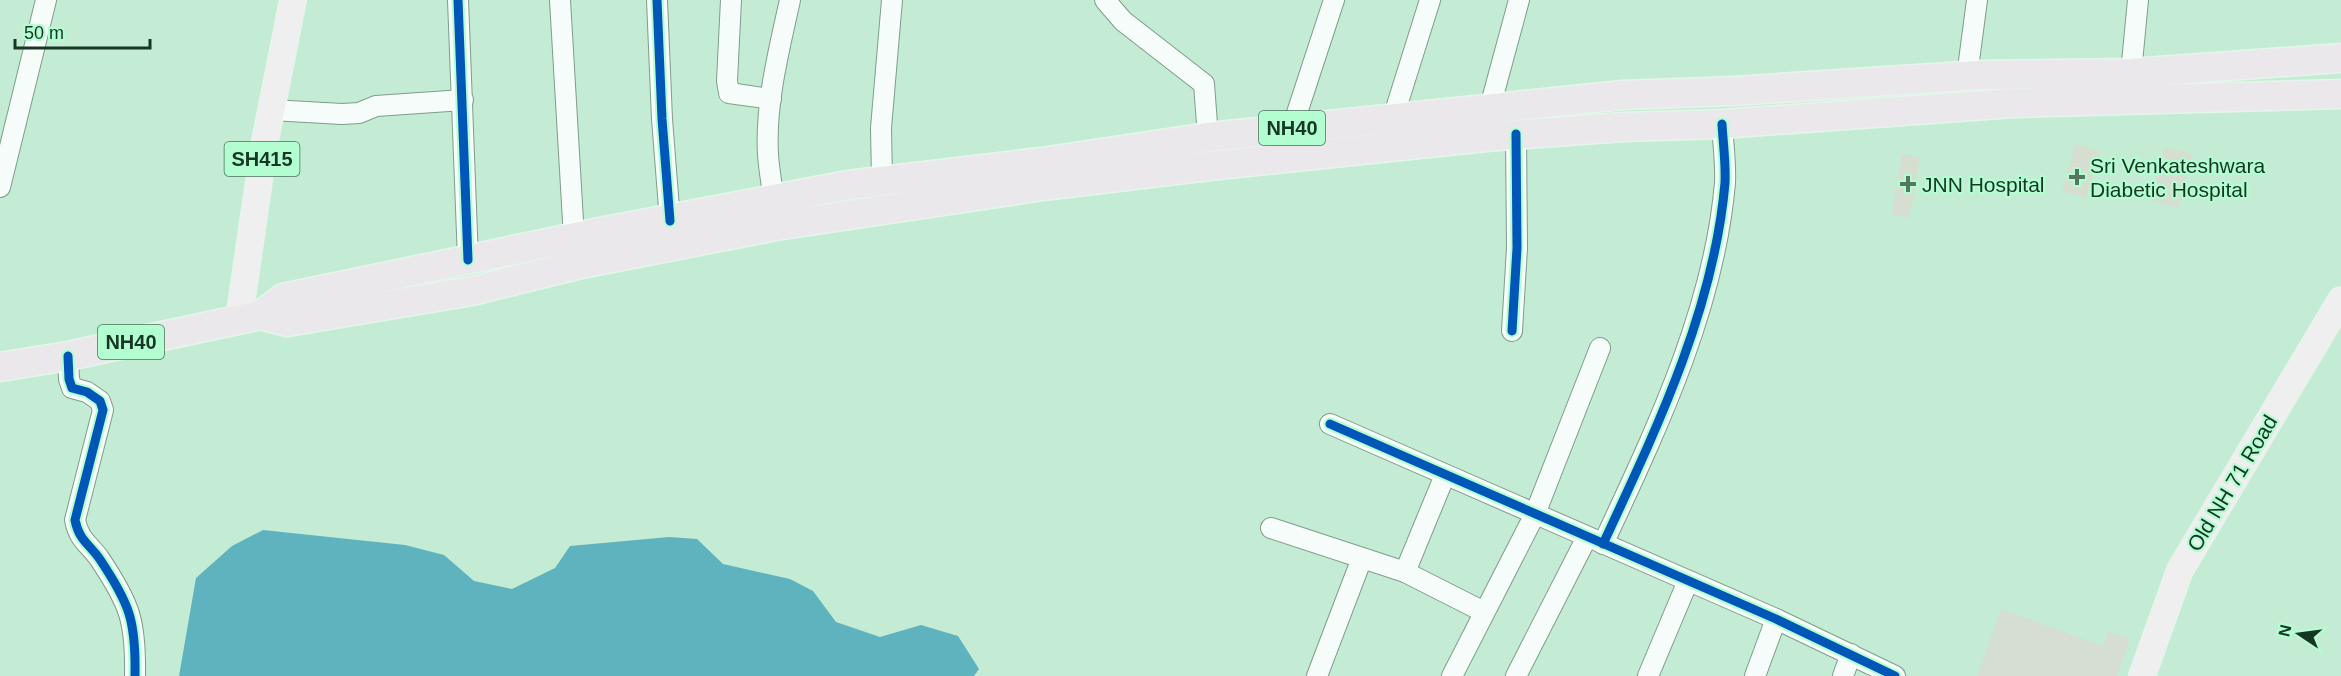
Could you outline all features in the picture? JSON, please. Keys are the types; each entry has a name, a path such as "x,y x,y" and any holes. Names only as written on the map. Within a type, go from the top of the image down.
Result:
{"highway":[{"name":"NH40","path":"0,367 68,356 250,317 284,298 574,238 882,180 1041,162 1208,137 1623,94 1734,91 1973,76 2131,73 2341,58"},
{"path":"2269,63 2270,96"},
{"path":"1973,76 1979,105"},
{"path":"1729,123 1734,91"},
{"name":"NH40","path":"250,317 287,322 472,291 673,245 905,205 1138,175 1516,134 1729,123 1979,105 2341,94"}],"main road":[{"name":"SH415","path":"250,317 271,110 293,0"},
{"name":"Old NH 71 Road","path":"2142,676 2180,570 2341,300"},
{"name":"Old NH 71 Road","path":"2158,676 2194,576 2341,330"}],"street":[{"path":"0,187 46,0"},
{"path":"458,0 468,260"},
{"path":"560,0 574,238"},
{"path":"657,0 662,119 670,221"},
{"path":"731,0 727,81 729,93 771,99"},
{"path":"774,201 768,155 771,99 790,0"},
{"path":"882,180 881,128 892,0"},
{"path":"1105,0 1123,21 1204,84 1208,106 1208,137"},
{"path":"1292,128 1334,0"},
{"path":"1393,118 1430,0"},
{"path":"1490,107 1519,0"},
{"path":"1973,76 1977,0"},
{"path":"2131,73 2138,0"},
{"path":"271,110 342,114 359,113 376,106 463,100"},
{"path":"1516,676 1595,540 1674,384 1704,296 1719,228 1729,123"},
{"path":"1512,331 1517,248 1516,134"},
{"path":"1452,676 1535,514 1600,348"},
{"path":"68,356 69,379 72,388 87,392 100,401 103,410 75,520 79,536 94,552 127,604 134,629 135,676"},
{"path":"1330,424 1776,619 1895,676"},
{"path":"1405,572 1445,475"},
{"path":"1271,528 1405,572 1484,612"},
{"path":"1317,676 1362,558"},
{"path":"1650,675 1688,581"},
{"path":"1755,676 1776,619"},
{"path":"1843,676 1851,654"}],"water":[{"path":"263,530 405,545 444,555 474,581 512,589 555,568 570,546 669,537 697,539 723,564 790,579 813,591 836,622 880,637 921,625 958,636 979,669 974,676 179,676 196,578 232,546"}],"building":[{"path":"2076,144 2100,151 2086,198 2062,191"},
{"path":"2165,147 2193,154 2179,208 2151,201"},
{"path":"1902,154 1920,157 1909,218 1891,215"},
{"path":"2001,609 2103,646 2109,631 2130,639 2117,676 1977,676"}],"cycle path":[{"path":"458,0 468,260"},
{"path":"657,0 662,119 670,221"},
{"path":"1603,544 1662,413 1696,323 1719,230 1725,183 1722,124"},
{"path":"1512,331 1517,248 1516,134"},
{"path":"68,356 69,379 72,388 87,392 100,401 103,410 75,520 81,537 99,558 124,601 132,627 135,676"},
{"path":"1330,424 1776,619 1895,676"}],"place":[{"name":"Sri Venkateshwara Diabetic Hospital","path":"2077,177"},
{"name":"JNN Hospital","path":"1908,184"}]}
